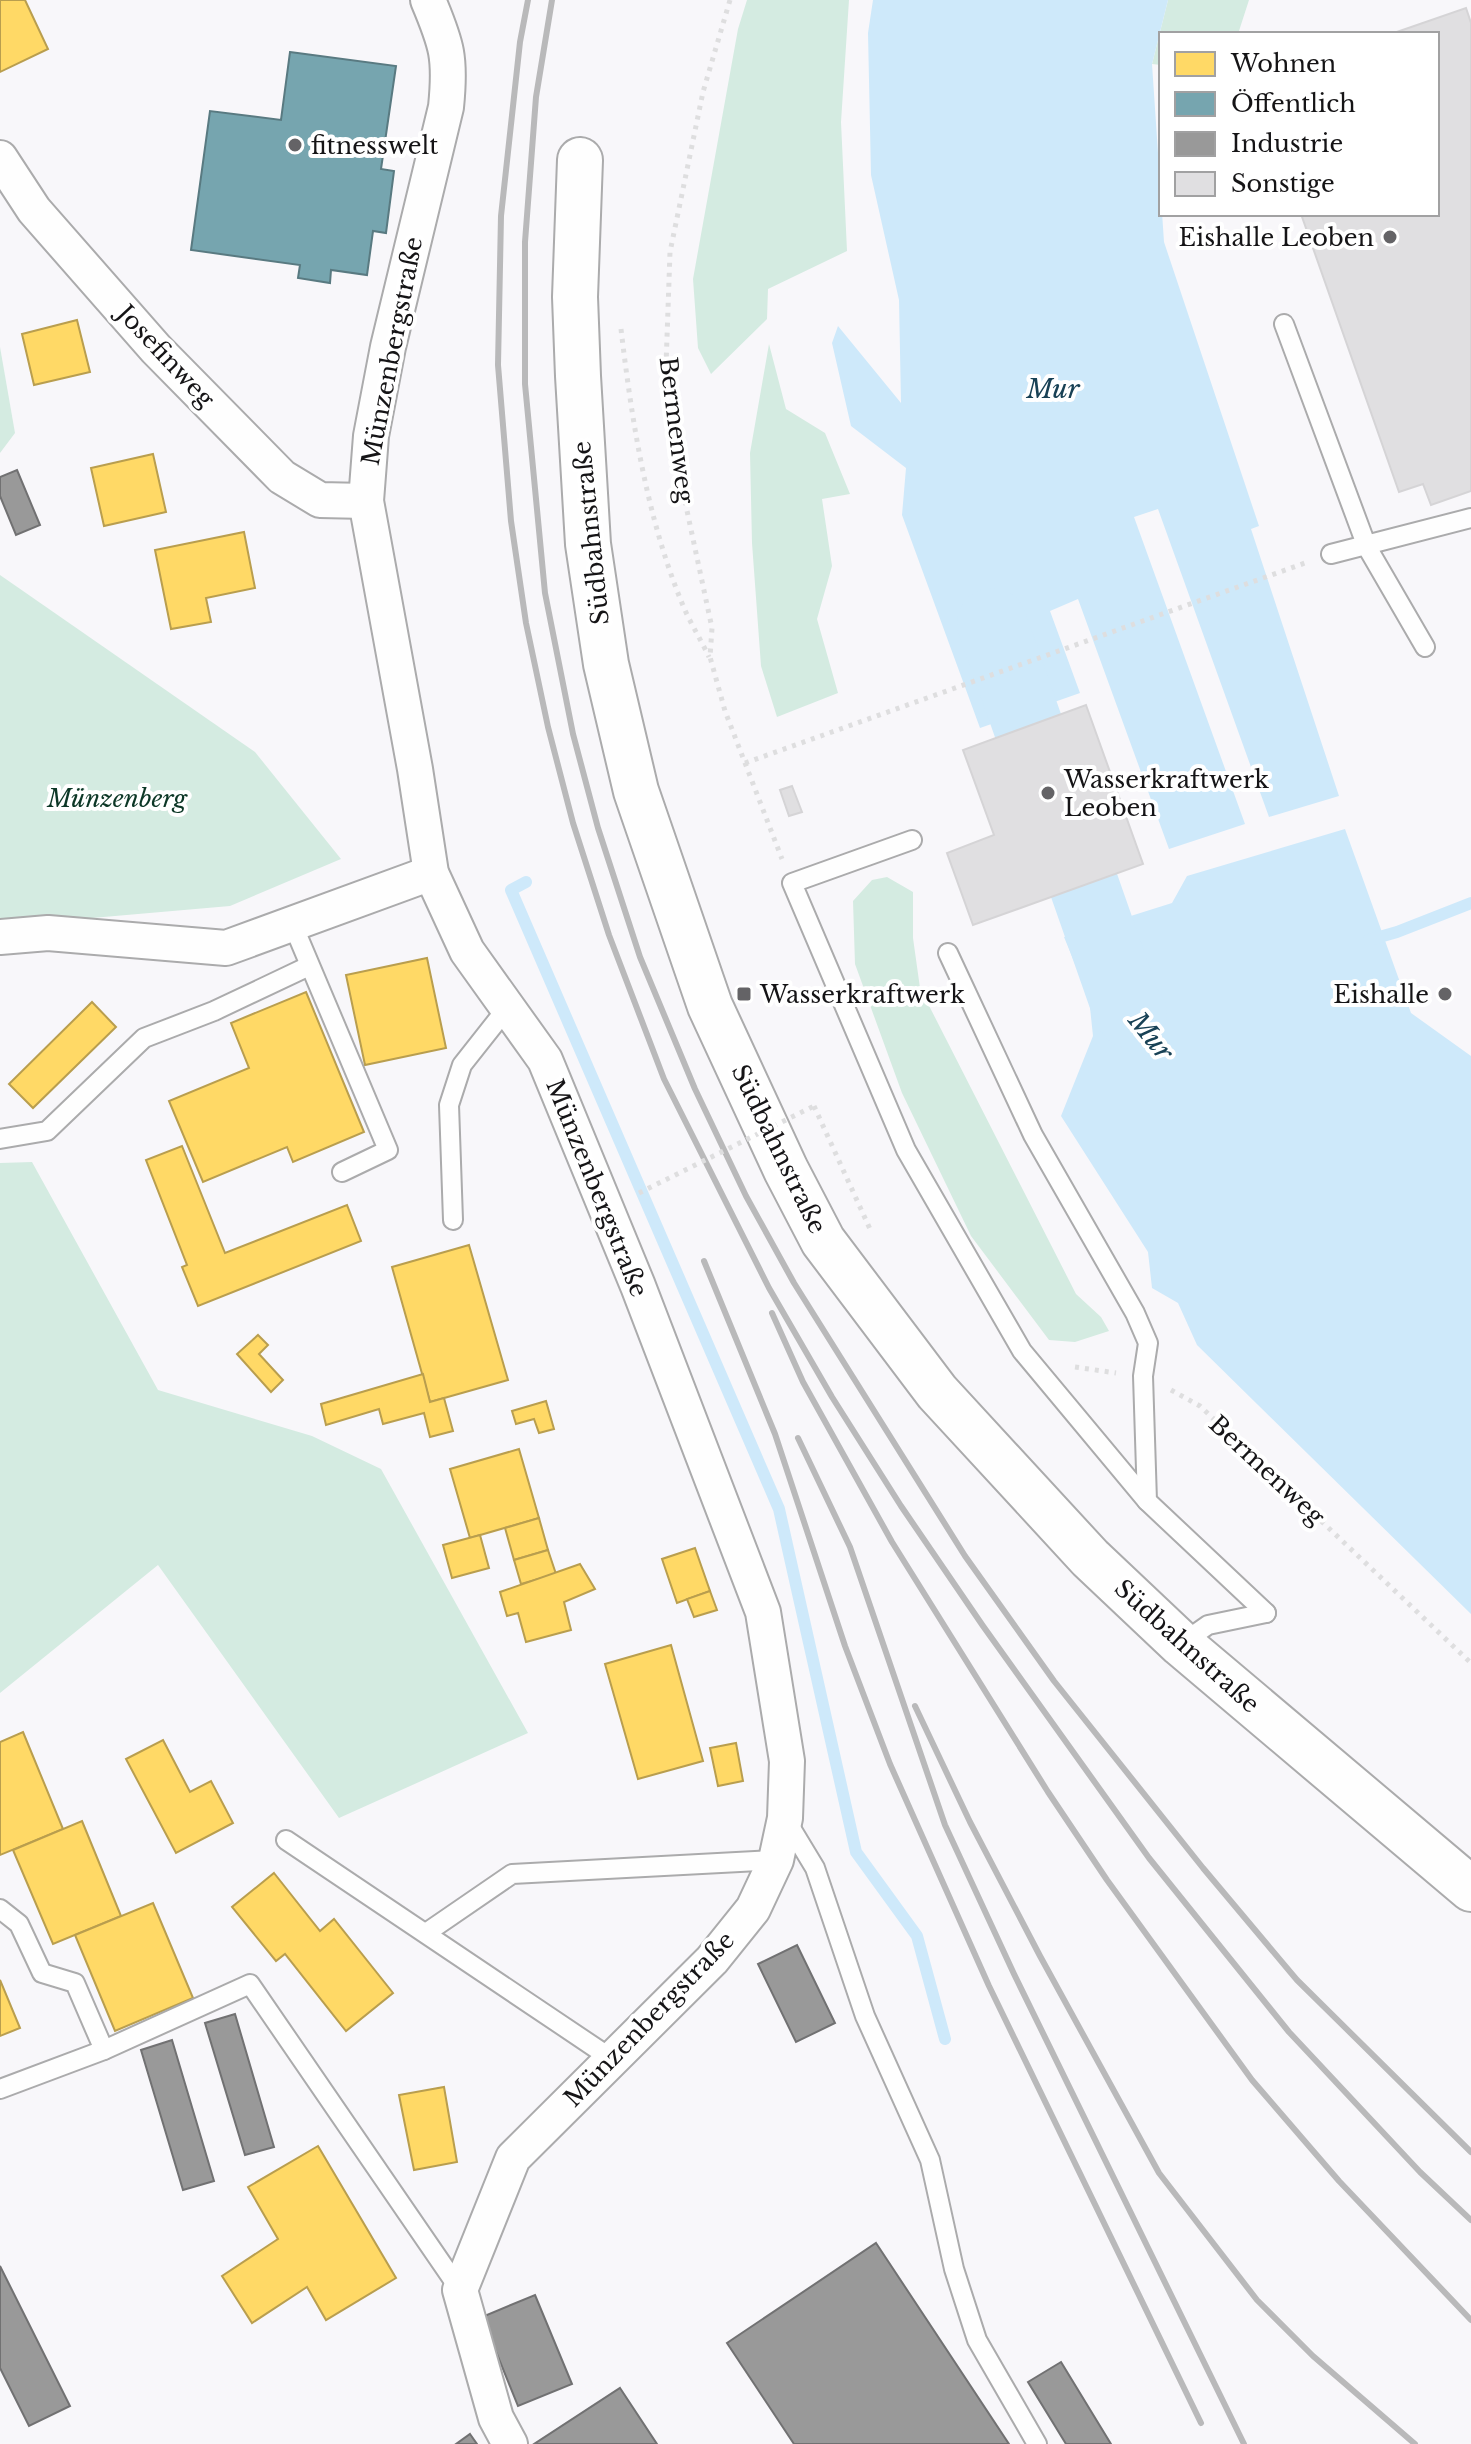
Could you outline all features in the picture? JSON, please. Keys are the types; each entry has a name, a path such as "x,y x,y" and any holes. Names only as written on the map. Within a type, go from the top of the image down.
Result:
{"main road":[{"name":"Südbahnstraße","path":"580,160 575,297 578,376 588,544 603,649 636,791 710,1006 786,1170 823,1241 937,1392 1090,1558 1181,1644 1471,1889"}],"street":[{"name":"Münzenbergstraße","path":"428,0 446,43 449,74 446,107 385,362 371,436 366,501 431,873 467,951 545,1060 638,1286 763,1612 787,1761 785,1818 776,1860 753,1909 712,1960 513,2158 460,2290"},
{"name":"Josefinweg","path":"0,158 34,210 156,349 282,477 320,500 366,501"},
{"path":"0,937 48,933 226,948 431,873"},
{"path":"460,2290 496,2418 510,2444"}],"lane":[{"path":"1284,324 1367,547 1425,647"},
{"path":"1331,554 1471,518"},
{"path":"912,840 792,883 906,1150 1022,1351 1147,1501 1266,1613 1208,1625 1181,1644"},
{"path":"293,925 388,1150 342,1172"},
{"path":"948,953 1033,1135 1135,1313 1148,1343 1143,1376 1147,1501"},
{"path":"0,1139 47,1131 144,1038 214,1011 309,966"},
{"path":"453,1220 449,1105 462,1065 507,1008"},
{"path":"785,1818 815,1868 865,2016 930,2160 954,2269 977,2340 1037,2444"},
{"path":"286,1840 612,2059"},
{"path":"426,1933 512,1874 776,1860"},
{"path":"0,1909 19,1924 42,1973 75,1983 104,2050"},
{"path":"0,2089 104,2050 250,1984 460,2290"}],"path":[{"name":"Bermenweg","path":"730,0 703,92 670,252 666,366 686,506 712,628 710,657 725,711 792,883"},
{"path":"621,327 645,478 659,532 685,609 710,657"},
{"path":"745,763 1331,554"},
{"path":"639,1193 814,1106 871,1230"},
{"name":"Bermenweg","path":"1022,1351 1079,1368 1143,1376 1200,1406 1471,1663"}],"green space":[{"path":"747,0 849,0 841,122 847,251 768,289 767,319 711,374 698,348 693,279 738,29"},
{"path":"1168,0 1249,0 1239,32 1160,32"},
{"path":"1159,36 1159,65 1152,64"},
{"path":"769,344 786,409 825,433 850,494 822,499 832,566 817,619 838,693 777,717 761,666 752,543 750,453"},
{"path":"0,347 15,433 0,453"},
{"name":"Münzenberg","path":"0,575 255,752 341,859 230,906 0,926"},
{"path":"887,877 913,892 913,938 920,988 1076,1294 1101,1317 1109,1331 1075,1342 1049,1340 971,1236 902,1093 855,964 853,901 872,880"},
{"path":"32,1162 158,1390 312,1436 381,1469 528,1733 339,1818 158,1565 0,1693 0,1163"}],"water":[{"name":"Mur","path":"873,0 1168,0 1152,64 1159,216 1162,216 1164,242 1259,526 1251,529 1339,796 1269,817 1158,509 1134,517 1245,824 1169,849 1078,599 1050,611 1080,693 980,728 902,515 906,468 851,426 832,343 838,326 901,403 899,300 871,175 868,33"},
{"name":"Mur","path":"1345,829 1411,1013 1471,1056 1471,1614 1197,1345 1178,1303 1152,1288 1148,1252 1061,1116 1093,1036 1089,998 1064,937 1172,903 1187,876"}],"building: Wohnen":[{"path":"0,0 25,0 48,49 0,72"},
{"path":"77,320 90,372 34,385 22,334"},
{"path":"153,454 166,512 104,526 91,468"},
{"path":"244,532 255,588 206,598 211,622 171,629 155,550"},
{"path":"427,958 446,1048 365,1065 346,975"},
{"path":"306,992 364,1132 293,1162 287,1147 203,1182 169,1101 249,1068 231,1023"},
{"path":"92,1002 116,1027 33,1108 9,1084"},
{"path":"182,1146 225,1253 347,1205 361,1241 198,1306 182,1267 187,1265 146,1160"},
{"path":"469,1245 508,1380 430,1402 392,1267"},
{"path":"258,1335 268,1345 259,1354 283,1380 271,1392 237,1354"},
{"path":"423,1374 430,1402 444,1398 453,1431 430,1437 424,1413 383,1424 379,1409 326,1425 321,1404"},
{"path":"546,1401 554,1429 539,1433 534,1419 516,1424 512,1411"},
{"path":"519,1449 539,1518 470,1538 450,1469"},
{"path":"539,1518 548,1550 514,1560 505,1528"},
{"path":"480,1535 489,1568 452,1578 443,1545"},
{"path":"695,1548 710,1591 677,1603 662,1559"},
{"path":"548,1550 556,1574 521,1584 514,1560"},
{"path":"580,1564 595,1589 564,1602 571,1630 526,1642 518,1613 507,1616 500,1592"},
{"path":"710,1591 717,1610 694,1617 687,1599"},
{"path":"671,1645 703,1761 638,1779 605,1664"},
{"path":"23,1732 63,1829 0,1855 0,1742"},
{"path":"163,1740 190,1792 211,1781 233,1823 176,1853 126,1759"},
{"path":"736,1743 743,1781 718,1786 710,1748"},
{"path":"82,1821 121,1916 53,1944 13,1850"},
{"path":"274,1873 320,1931 334,1919 393,1993 346,2031 285,1954 276,1961 232,1907"},
{"path":"153,1903 193,1998 115,2031 75,1935"},
{"path":"0,1980 20,2028 0,2036"},
{"path":"444,2087 457,2162 414,2170 399,2095"},
{"path":"318,2146 396,2278 326,2320 307,2287 252,2323 222,2276 278,2239 248,2187"}],"building: Öffentlich":[{"name":"fitnesswelt","path":"290,52 396,66 381,169 394,171 386,233 373,231 367,275 331,270 330,283 298,278 300,265 191,250 210,111 281,120"}],"building: Industrie":[{"path":"17,470 40,525 16,535 0,496 0,477"},
{"path":"797,1945 835,2023 796,2042 758,1964"},
{"path":"235,2014 274,2147 245,2155 205,2023"},
{"path":"172,2040 214,2181 183,2190 141,2050"},
{"path":"876,2243 1009,2444 794,2444 727,2343"},
{"path":"0,2266 70,2406 29,2426 0,2368"},
{"path":"535,2295 572,2384 518,2406 482,2317"},
{"path":"1061,2362 1111,2444 1066,2444 1028,2382"},
{"path":"620,2388 657,2444 534,2444"},
{"path":"470,2434 477,2444 456,2444"}],"building: Sonstige":[{"name":"Eishalle Leoben","path":"1466,8 1471,23 1471,491 1431,505 1423,484 1399,492 1302,216 1439,216 1439,32 1397,32"},
{"name":"Wasserkraftwerk Leoben","path":"1086,705 1143,864 973,925 947,853 994,835 963,750"},
{"path":"792,786 802,812 789,816 780,790"}],"waterway":[{"name":"Mur","path":"992,623 1127,1008 1132,1014"},
{"path":"526,882 511,890 779,1509 856,1852 917,1936 945,2039"},
{"path":"1369,940 1471,903"}],"railway":[{"path":"528,0 520,42 501,216 498,365 511,521 526,623 573,823 609,935 664,1079 769,1288 832,1397 983,1626 1149,1858 1289,2032 1420,2172 1471,2220"},
{"path":"552,0 536,97 525,242 525,384 545,593 573,734 598,828 640,957 695,1089 746,1196 794,1283 965,1556 1054,1681 1297,1980 1471,2152"},
{"path":"704,1261 775,1434 845,1646 890,1764 989,1986 1201,2423"},
{"path":"772,1313 803,1382 892,1542 1048,1792 1107,1880 1252,2080 1339,2181 1471,2320"},
{"path":"798,1438 850,1547 945,1825 1014,1974 1244,2444"},
{"path":"915,1706 970,1822 1040,1956 1159,2173 1257,2300 1313,2356 1415,2444"}],"place":[{"name":"fitnesswelt","path":"295,145"},
{"name":"Eishalle Leoben","path":"1390,237"},
{"name":"Wasserkraftwerk Leoben","path":"1048,793"},
{"name":"Wasserkraftwerk","path":"744,994"},
{"name":"Eishalle","path":"1445,994"}]}
